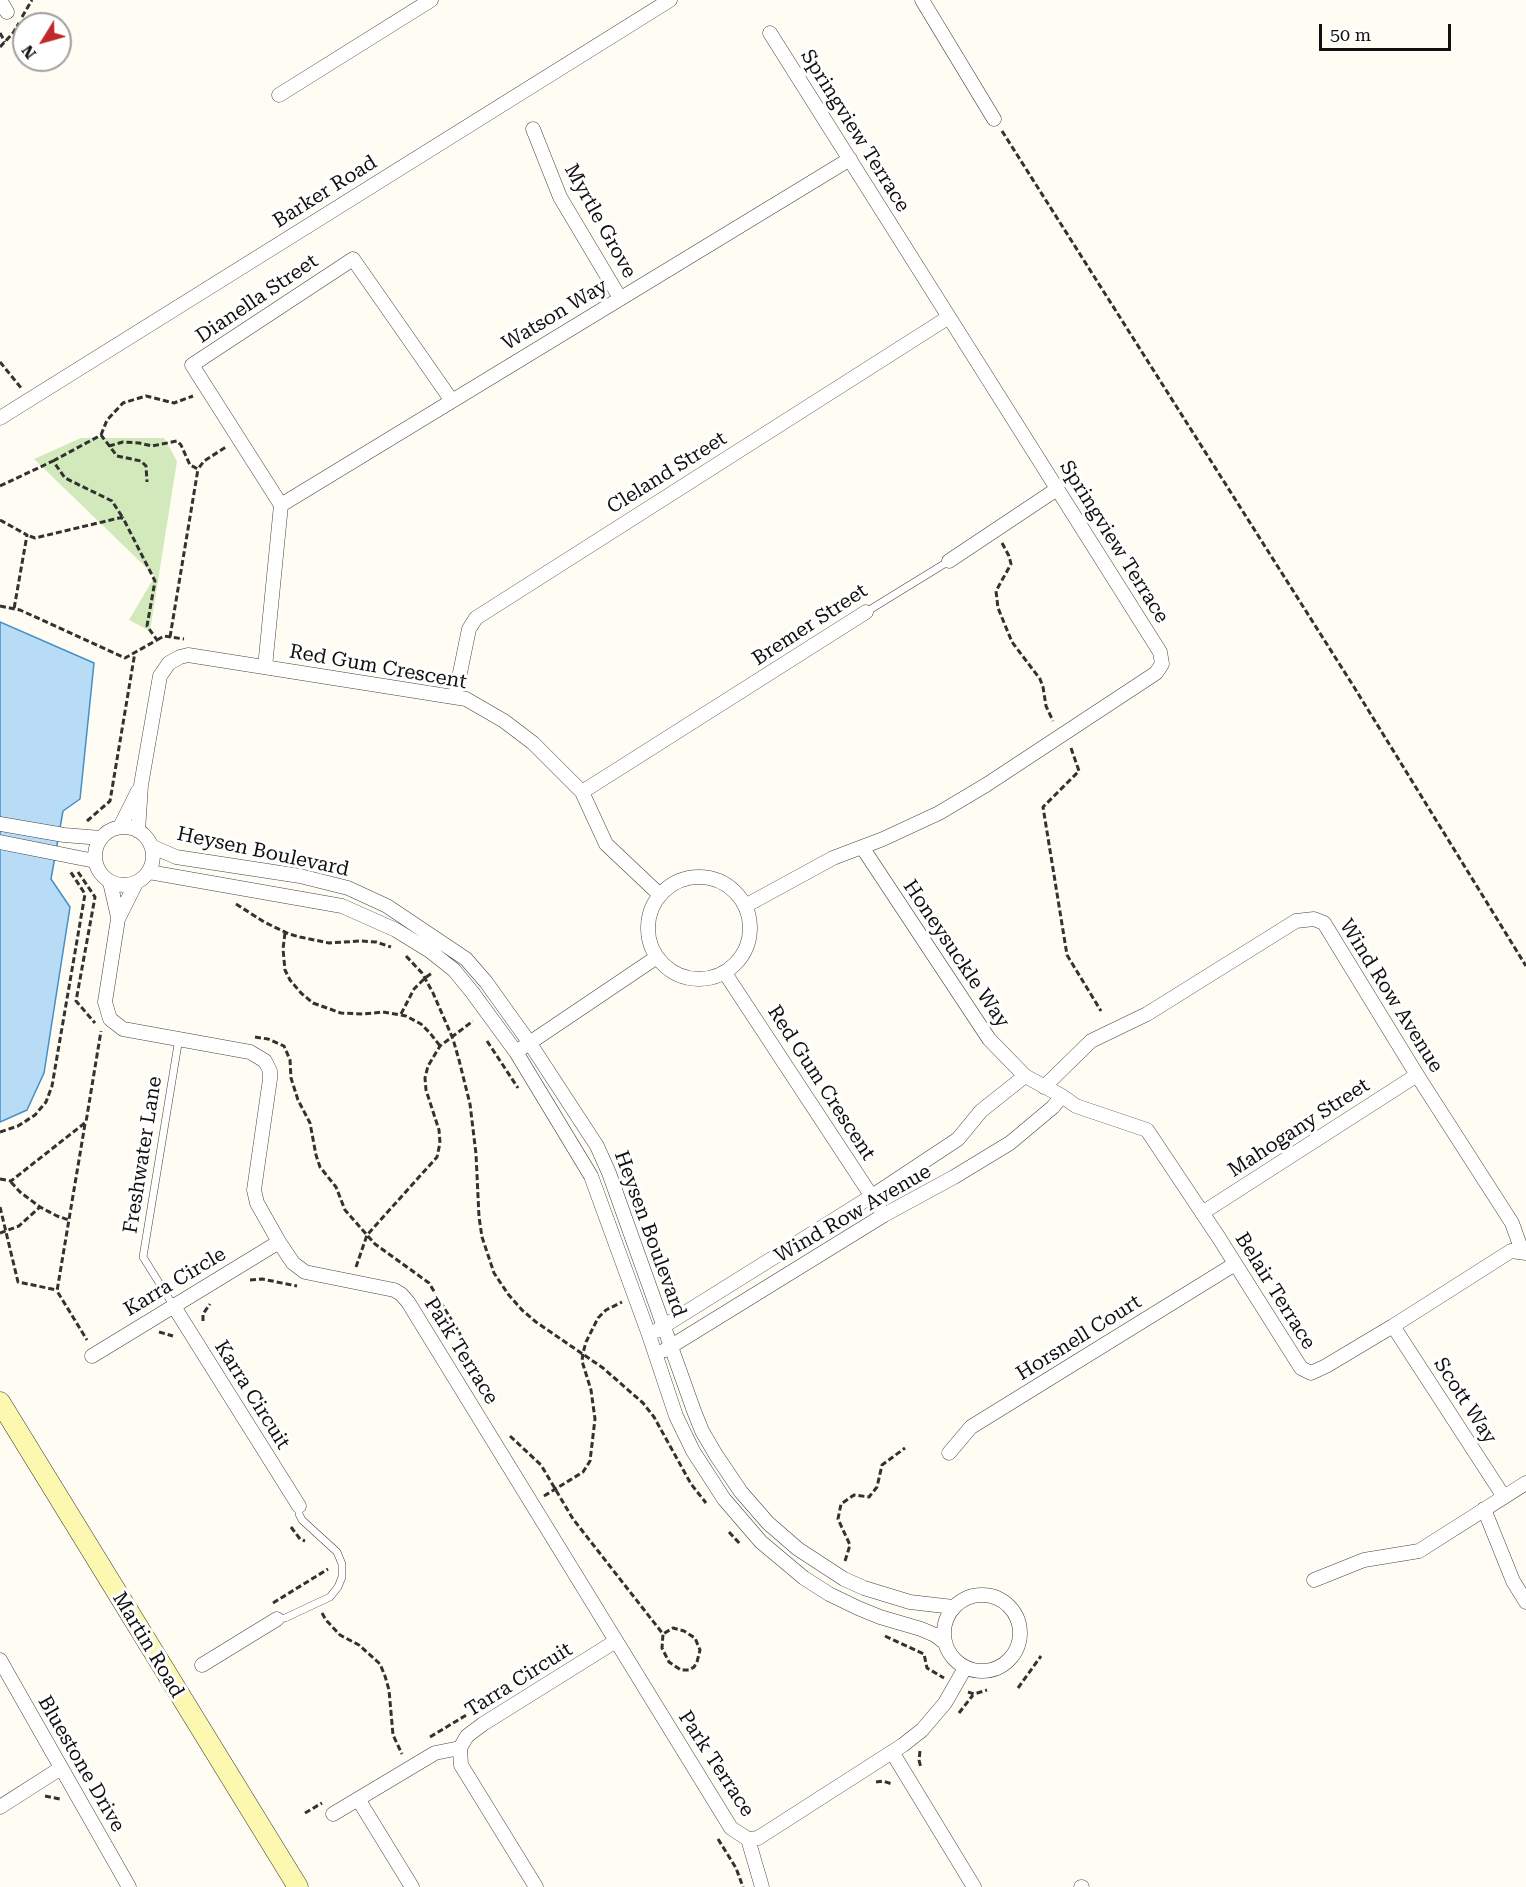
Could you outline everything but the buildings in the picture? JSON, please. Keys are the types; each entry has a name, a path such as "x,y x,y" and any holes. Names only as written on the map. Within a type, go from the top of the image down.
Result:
{"street":[{"path":"403,0 411,13"},
{"path":"279,95 431,0"},
{"name":"Barker Road","path":"0,418 670,0"},
{"path":"922,0 994,119"},
{"name":"Springview Terrace","path":"745,906 833,858 862,848 939,813 986,785 1156,673 1162,664 1160,652 770,33"},
{"name":"Myrtle Grove","path":"533,129 560,197 620,298"},
{"name":"Watson Way","path":"281,505 850,159"},
{"name":"Dianella Street","path":"281,505 192,366 352,259 452,401"},
{"name":"Cleland Street","path":"455,697 469,629 476,618 949,317"},
{"name":"Bremer Street","path":"949,561 1057,489"},
{"path":"265,667 281,505"},
{"name":"Bremer Street","path":"582,792 866,612"},
{"name":"Red Gum Crescent","path":"138,831 141,785 160,676 174,659 188,656 466,699 526,737 582,792 606,844 660,895"},
{"name":"Red Gum Crescent","path":"120,827 141,785"},
{"path":"0,824 64,835 101,838"},
{"path":"118,917 136,883 149,872 154,855 148,840 138,831 120,827 101,838 97,845 95,861 103,876 110,882 118,885 136,883"},
{"path":"0,842 68,863 95,861"},
{"name":"Heysen Boulevard","path":"152,846 176,857 300,876 348,888 387,906 466,959 486,982 529,1042 597,1146 702,1431 741,1492 774,1529 820,1565 864,1588 910,1602 953,1607"},
{"name":"Honeysuckle Way","path":"862,848 989,1038 1025,1077"},
{"name":"Heysen Boulevard","path":"149,872 342,906 396,930 430,951 453,970 516,1052 591,1176 650,1335 676,1416 693,1451 724,1499 761,1542 786,1564 829,1594 880,1617 928,1632 945,1642"},
{"path":"689,878 706,878 722,882 736,892 745,906 750,921 750,936 745,951 737,963 725,973 703,979 681,976 668,968 657,957 650,942 648,926 652,909 660,895 673,884 689,878"},
{"path":"110,882 118,917"},
{"name":"Park Terrace","path":"118,917 105,1002 106,1012 110,1019 123,1029 250,1052 265,1061 270,1071 270,1079 254,1190 256,1203 279,1242 299,1269 313,1275 394,1290 408,1302 731,1828 748,1839 758,1838 892,1752 922,1730 945,1703 965,1668"},
{"name":"Wind Row Avenue","path":"1044,1087 1091,1041 1147,1014 1296,921 1314,919 1324,923 1417,1076 1512,1223 1524,1252"},
{"path":"516,1052 657,957"},
{"name":"Red Gum Crescent","path":"725,973 884,1215"},
{"name":"Mahogany Street","path":"1202,1213 1417,1076"},
{"name":"Belair Terrace","path":"1025,1077 1076,1106 1147,1130 1301,1368 1311,1373 1393,1326 1511,1251 1524,1252"},
{"name":"Wind Row Avenue","path":"650,1335 872,1196 958,1139 981,1112 1025,1077"},
{"name":"Wind Row Avenue","path":"656,1356 884,1215 1010,1143 1053,1107 1062,1096"},
{"name":"Karra Circle","path":"92,1356 279,1242"},
{"name":"Horsnell Court","path":"950,1453 971,1427 1235,1264"},
{"name":"Karra Circuit","path":"173,1305 299,1506"},
{"name":"Scott Way","path":"1393,1326 1504,1497"},
{"name":"Martin Road","path":"0,1402 298,1887"},
{"path":"1314,1580 1364,1560 1419,1551 1526,1483"},
{"path":"1484,1509 1514,1581 1526,1602"},
{"path":"976,1595 988,1595 1001,1600 1011,1608 1019,1626 1018,1645 1012,1656 1003,1665 991,1670 978,1671 965,1668 949,1653 945,1642 946,1617 963,1599 976,1595"},
{"path":"202,1665 277,1619"},
{"name":"Tarra Circuit","path":"460,1749 467,1736 483,1724 616,1641"},
{"name":"Bluestone Drive","path":"0,1660 129,1887"},
{"path":"333,1814 435,1753 460,1749 461,1765 536,1887"},
{"path":"892,1752 974,1887"},
{"path":"0,1807 61,1768"},
{"path":"358,1798 412,1887"},
{"name":"Park Terrace","path":"748,1839 762,1887"}],"lane":[{"name":"Bremer Street","path":"866,612 949,561"},
{"name":"Freshwater Lane","path":"173,1305 143,1257 179,1038"},
{"path":"277,1619 285,1618 330,1598 342,1577 342,1564 337,1552 302,1520 299,1506"}],"path":[{"path":"0,33 5,42"},
{"path":"994,119 1354,687 1526,966"},
{"path":"0,362 23,390 28,400"},
{"path":"0,486 101,435 107,420 123,403 146,396 174,403"},
{"path":"101,435 117,456 141,461 146,466 147,482"},
{"path":"109,446 123,442 152,446 177,441 190,465 198,469"},
{"path":"170,637 198,469 204,461 228,446"},
{"path":"53,460 65,478 112,501 123,518 155,581 147,626 157,640"},
{"path":"0,520 35,538 123,518"},
{"path":"995,531 1010,556 1011,564 996,591 998,608 1012,642 1040,679 1046,706 1053,721"},
{"path":"14,609 27,535"},
{"path":"0,606 14,609 125,658 164,636 193,641"},
{"path":"84,823 110,801 135,652"},
{"path":"1071,747 1079,771 1043,807 1067,955 1101,1011"},
{"path":"68,863 76,870 95,897 76,1000 100,1030 57,1290 87,1340"},
{"path":"0,1132 18,1126 35,1114 46,1102 52,1086 85,894 70,873 68,863"},
{"path":"234,902 285,933 317,942 376,942 398,950"},
{"path":"285,933 283,949 285,970 301,993 313,1003 341,1013 401,1014 420,1024 440,1046"},
{"path":"421,965 406,956 425,978 452,1036 470,1104 476,1154 478,1218 494,1274 522,1310 621,1382 654,1417 691,1484 711,1509"},
{"path":"401,1014 414,989 432,973 429,970"},
{"path":"352,1282 367,1235 437,1156 440,1143 439,1130 426,1090 425,1078 428,1066 440,1046 472,1020 477,1027"},
{"path":"254,1036 284,1046 290,1060 291,1078 298,1100 310,1123 320,1167 336,1187 345,1210 367,1235 386,1253 421,1275 429,1283 460,1334 471,1376"},
{"path":"484,1037 523,1096"},
{"path":"11,1182 86,1122"},
{"path":"0,1179 11,1182 40,1207 69,1220"},
{"path":"0,1207 18,1282 57,1290"},
{"path":"0,1233 19,1226 40,1207"},
{"path":"248,1280 262,1279 297,1286"},
{"path":"532,1503 587,1467 592,1451 595,1419 591,1390 582,1361 586,1342 598,1318 606,1310 636,1297"},
{"path":"620,1303 623,1313"},
{"path":"654,1417 656,1407"},
{"path":"506,1430 541,1464 573,1519 663,1634 662,1648 669,1662 681,1670 694,1667 700,1650 695,1638 684,1631 673,1628 663,1634"},
{"path":"845,1561 850,1545 838,1519 841,1504 854,1495 869,1497 877,1487 882,1466 905,1448"},
{"path":"288,1521 293,1532 300,1539 309,1543"},
{"path":"724,1526 744,1548"},
{"path":"270,1605 328,1571 328,1563"},
{"path":"319,1603 326,1620 340,1635 359,1645 380,1664 389,1690 393,1735 402,1754 393,1759"},
{"path":"883,1635 924,1654 927,1668 974,1694"},
{"path":"1018,1688 1041,1656"},
{"path":"956,1716 974,1694 987,1690"},
{"path":"429,1737 475,1710 483,1724"},
{"path":"877,1782 889,1782 896,1790 924,1772 919,1760 920,1751 926,1747"},
{"path":"42,1796 60,1799 66,1809"},
{"path":"305,1813 325,1801"},
{"path":"717,1837 736,1868 743,1887"}],"green space":[{"path":"81,438 164,438 177,461 150,631 129,620 155,576 34,459"}],"water":[{"path":"0,622 94,663 80,799 63,811 51,879 70,907 44,1073 27,1110 0,1122"}]}
